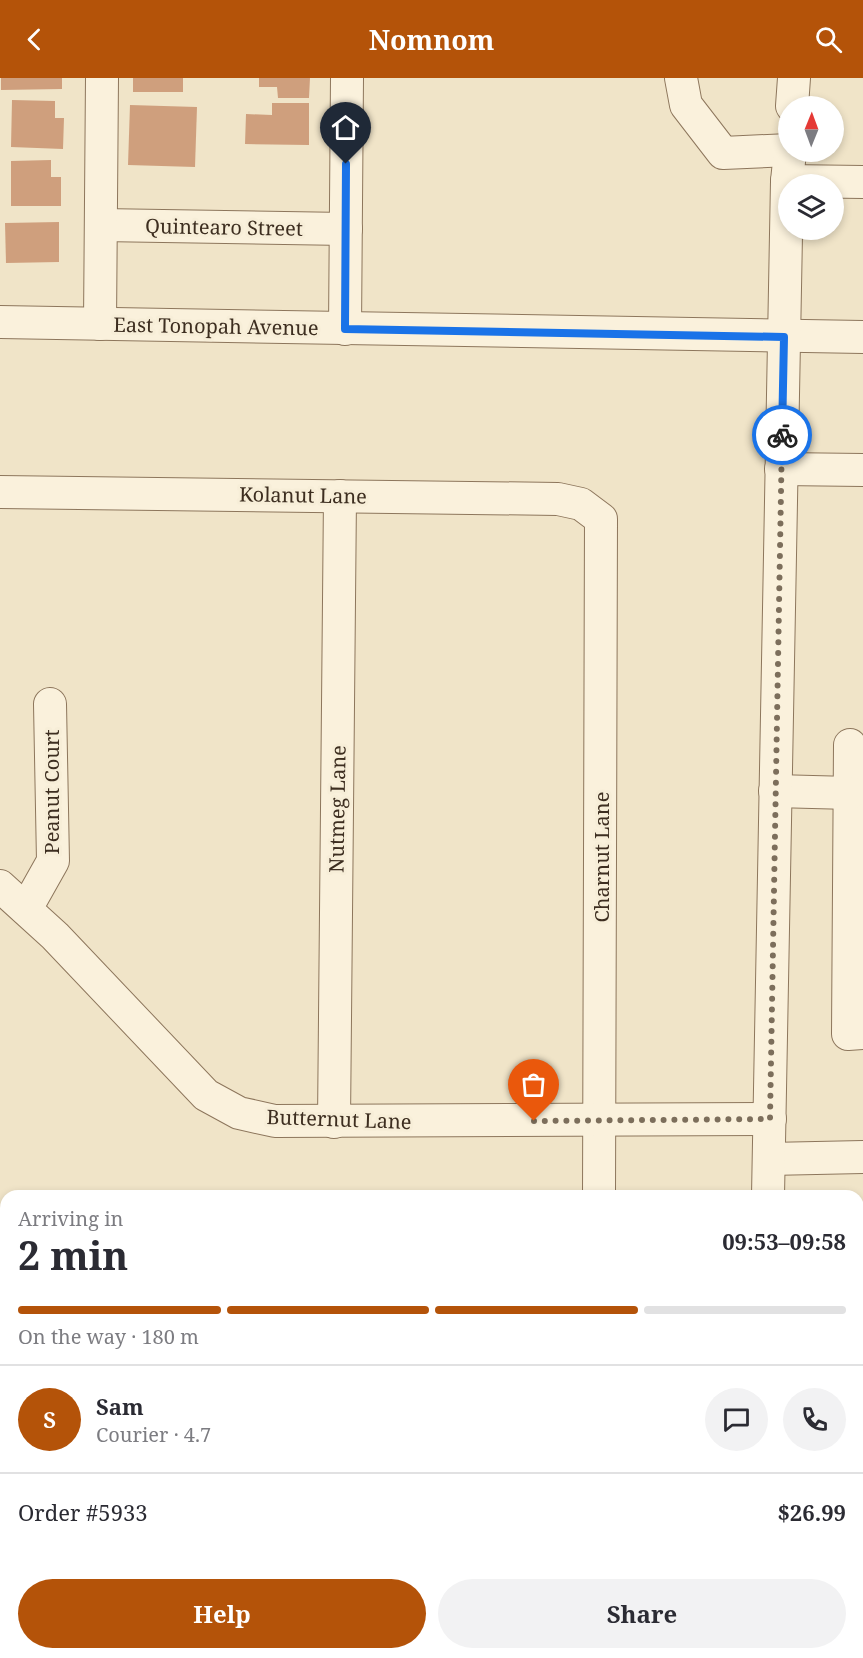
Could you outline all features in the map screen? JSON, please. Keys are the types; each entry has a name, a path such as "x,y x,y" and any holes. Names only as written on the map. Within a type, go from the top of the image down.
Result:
{"street":[{"path":"100,324 102,78"},
{"path":"345,329 346,78"},
{"path":"681,78 686,105 723,153 778,160"},
{"path":"793,96 794,78"},
{"path":"768,1190 788,162"},
{"path":"792,162 863,182"},
{"name":"Quintearo Street","path":"101,225 346,229"},
{"name":"East Tonopah Avenue","path":"0,322 863,337"},
{"path":"781,469 863,470"},
{"name":"Kolanut Lane","path":"0,492 558,499 582,504 600,519"},
{"name":"Nutmeg Lane","path":"334,1122 340,496"},
{"name":"Charnut Lane","path":"599,1190 600,519"},
{"name":"Peanut Court","path":"26,909 53,861 50,704"},
{"path":"850,745 848,1034 863,1033"},
{"path":"775,791 850,793"},
{"name":"Butternut Lane","path":"0,886 55,936 206,1095 239,1113 275,1121 334,1122 770,1119"},
{"path":"769,1159 863,1157"}],"building":[{"path":"1,78 62,78 62,89 1,90"},
{"path":"133,78 183,78 183,92 133,92"},
{"path":"259,78 310,78 309,98 278,98 277,87 259,87"},
{"path":"12,100 55,101 55,118 64,118 63,149 11,147"},
{"path":"272,103 309,103 309,145 245,144 246,114 272,115"},
{"path":"130,105 197,107 195,167 128,165"},
{"path":"51,160 51,177 61,177 61,206 11,206 11,161"},
{"path":"59,222 59,262 6,263 5,223"}],"way so far":[{"path":"534,1121 770,1119 782,435"}],"route":[{"path":"346,164 345,329 784,337 782,435"}]}
